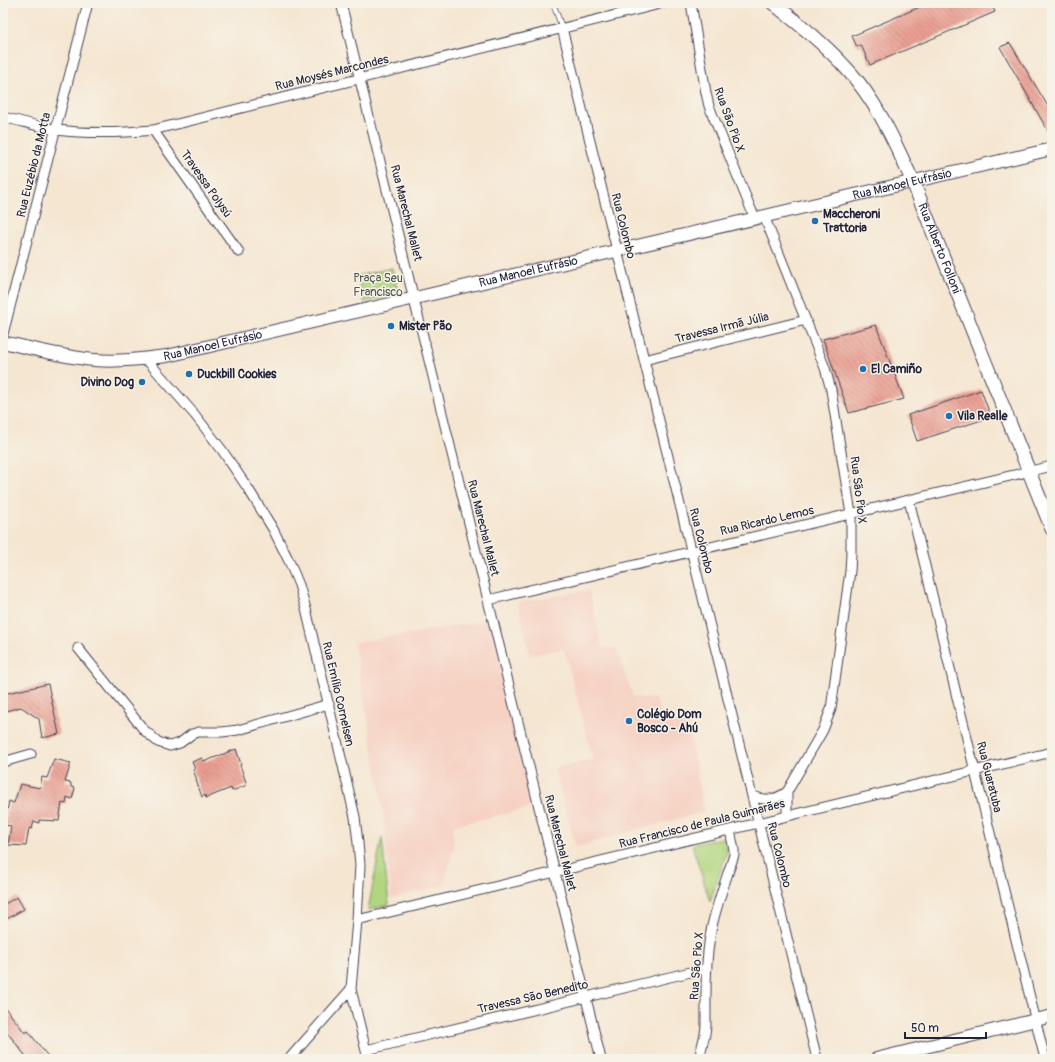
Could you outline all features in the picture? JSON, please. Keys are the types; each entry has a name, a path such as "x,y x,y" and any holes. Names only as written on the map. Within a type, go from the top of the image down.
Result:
{"main road":[{"name":"Rua Alberto Folloni","path":"774,3 829,50 848,70 862,87 896,144 913,182 1052,529"}],"street":[{"name":"Rua Euzébio da Motta","path":"3,334 88,3"},
{"name":"Rua Marechal Mallet","path":"341,3 601,1059"},
{"name":"Rua Moysés Marcondes","path":"3,117 55,129 83,132 153,130 664,3"},
{"name":"Rua São Pio X","path":"691,3 709,106 806,320 825,368 831,390 850,514 850,571 831,709 823,730 787,792"},
{"name":"Rua Colombo","path":"562,28 817,1059"},
{"name":"Travessa Polysú","path":"153,130 239,252"},
{"name":"Rua Manoel Eufrásio","path":"3,342 94,360 146,359 186,352 1052,149"},
{"name":"Travessa Irmã Júlia","path":"644,360 806,320"},
{"name":"Rua Emílio Cornelsen","path":"146,359 195,415 222,450 273,529 299,585 329,704 355,817 360,865 351,989 367,1054"},
{"name":"Rua Ricardo Lemos","path":"488,600 1052,466"},
{"name":"Rua Guaratuba","path":"909,500 1045,1059"},
{"path":"78,648 144,730 158,742 170,746 180,743 192,734 199,732 238,730 329,704"},
{"name":"Rua Francisco de Paula Guimarães","path":"357,920 1052,752"},
{"path":"3,762 31,754"},
{"path":"752,796 762,800 771,800 787,792"},
{"path":"787,792 787,816"},
{"name":"Rua São Pio X","path":"699,1059 706,1026 706,968 708,948 714,918 734,855 730,830"},
{"name":"Travessa São Benedito","path":"367,1054 586,997 706,968"},
{"path":"289,1059 351,989"},
{"path":"876,1059 1052,1016"}],"lane":[{"path":"553,3 562,28"}],"shaded area":[{"name":"Colégio Dom Bosco - Ahú","path":"589,590 602,647 616,648 633,697 656,699 661,716 688,726 705,812 576,847 554,768 593,760 564,649 530,655 518,602"},
{"path":"491,620 535,807 453,826 454,848 444,885 391,899 382,801 354,643"}],"green space":[{"name":"Praça Seu Francisco","path":"392,268 398,293 364,302 357,276"},
{"path":"382,837 389,905 368,910"},
{"path":"726,837 727,852 710,901 692,845"}],"building":[{"path":"929,3 991,3 995,12 870,65 861,45 857,47 852,36"},
{"path":"1010,43 1052,113 1052,138 1000,47"},
{"name":"El Camiño","path":"876,325 904,399 849,413 823,339"},
{"name":"Vila Realle","path":"981,390 991,417 917,441 908,415"},
{"path":"48,684 59,734 42,738 39,719 21,707 6,711 3,694"},
{"path":"236,749 247,785 232,791 231,788 206,798 205,795 202,797 193,770 195,769 192,762 202,758 203,761 206,761"},
{"path":"54,759 71,763 65,782 71,783 71,787 75,788 72,799 67,797 66,804 62,803 59,821 39,820 39,823 34,821 32,829 29,828 26,846 8,845 11,826 4,825 9,801 14,803 20,784 40,788 42,777 47,778"},
{"path":"17,897 24,909 3,921 3,905"},
{"path":"3,1005 25,1033 28,1031 50,1059 28,1059 3,1027"}],"place":[{"name":"Maccheroni Trattoria","path":"815,221"},
{"name":"Mister Pão","path":"391,326"},
{"name":"El Camiño","path":"863,369"},
{"name":"Duckbill Cookies","path":"189,374"},
{"name":"Divino Dog","path":"142,382"},
{"name":"Vila Realle","path":"949,416"},
{"name":"Colégio Dom Bosco - Ahú","path":"629,721"}]}
